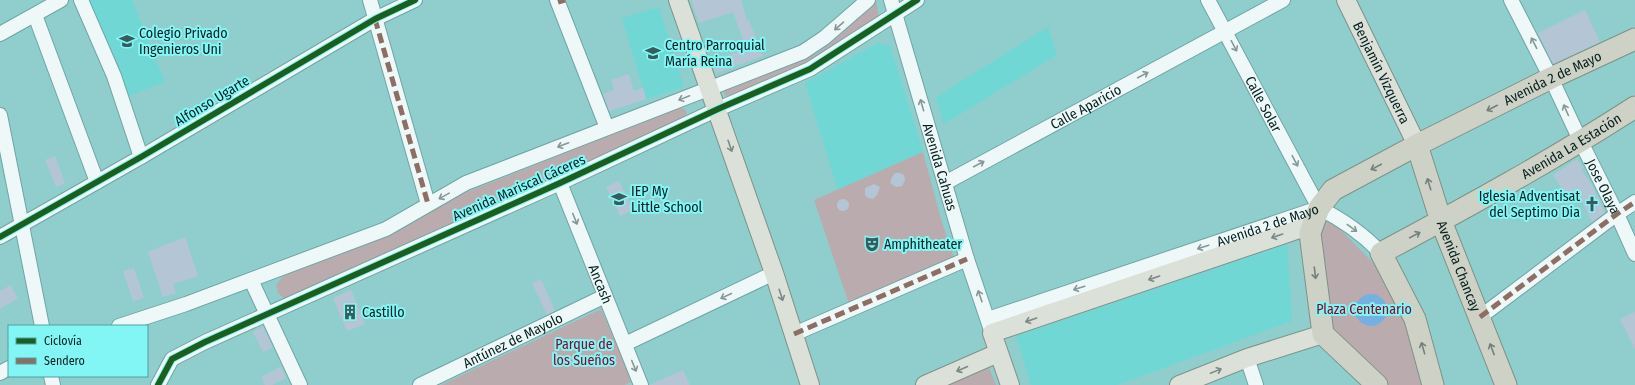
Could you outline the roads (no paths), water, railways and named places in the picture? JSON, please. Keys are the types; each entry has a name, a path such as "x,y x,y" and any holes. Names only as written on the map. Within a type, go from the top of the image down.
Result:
{"highway":[{"name":"Avenida 2 de Mayo","path":"1316,216 1333,190 1417,145 1552,78 1635,39"},
{"name":"Avenida La Estación","path":"1381,253 1441,221 1580,142 1635,107"},
{"name":"Avenida Chancay","path":"1417,145 1441,221 1480,316 1506,385"},
{"path":"1316,216 1310,233 1323,334 1377,385"},
{"path":"1381,253 1415,319 1434,385"}],"main road":[{"path":"678,0 708,88 718,109 774,273 810,385"},
{"name":"Benjamín Vizquerra","path":"1346,0 1417,145"},
{"name":"Avenida 2 de Mayo","path":"990,326 1316,216"},
{"path":"990,326 1010,385"},
{"path":"1179,385 1247,358 1323,334"},
{"path":"926,385 998,353"}],"street":[{"path":"0,34 61,0"},
{"path":"81,0 114,76 141,157"},
{"path":"370,0 428,204"},
{"name":"Alfonso Ugarte","path":"0,237 22,226 141,157 375,19 415,0"},
{"path":"121,325 186,304 386,229 466,184 803,52 824,38 868,0"},
{"name":"Avenida Cahuas","path":"891,0 968,259 990,326"},
{"name":"Avenida Mariscal Cáceres","path":"158,385 172,359 205,342 266,316 560,183 718,109 810,69 917,0"},
{"name":"Calle Solar","path":"1208,0 1226,31 1316,216"},
{"name":"Calle Aparicio","path":"945,182 1283,0"},
{"name":"Jose Olaya","path":"1511,0 1552,78 1580,142 1617,214 1635,254"},
{"path":"560,1 607,128"},
{"path":"35,15 97,182"},
{"path":"0,115 42,325"},
{"name":"Ancash","path":"560,183 625,344 639,384"},
{"path":"1480,316 1635,202"},
{"path":"1316,216 1334,215 1366,239 1381,253"},
{"path":"794,334 968,259"},
{"path":"625,344 774,273"},
{"path":"251,280 266,316 300,385"},
{"name":"Antúnez de Mayolo","path":"420,385 606,296"},
{"path":"1247,358 1256,385"}],"place":[{"name":"Colegio Privado Ingenieros Uni","path":"127,41"},
{"name":"Centro Parroquial María Reina","path":"653,53"},
{"name":"IEP My Little School","path":"619,199"},
{"name":"Iglesia Adventisat del Septimo Dia","path":"1592,204"},
{"name":"Amphitheater","path":"872,244"},
{"name":"Castillo","path":"350,312"}],"park label":[{"name":"Plaza Centenario","path":"1364,309"},
{"name":"Parque de los Sueños","path":"584,352"}]}
